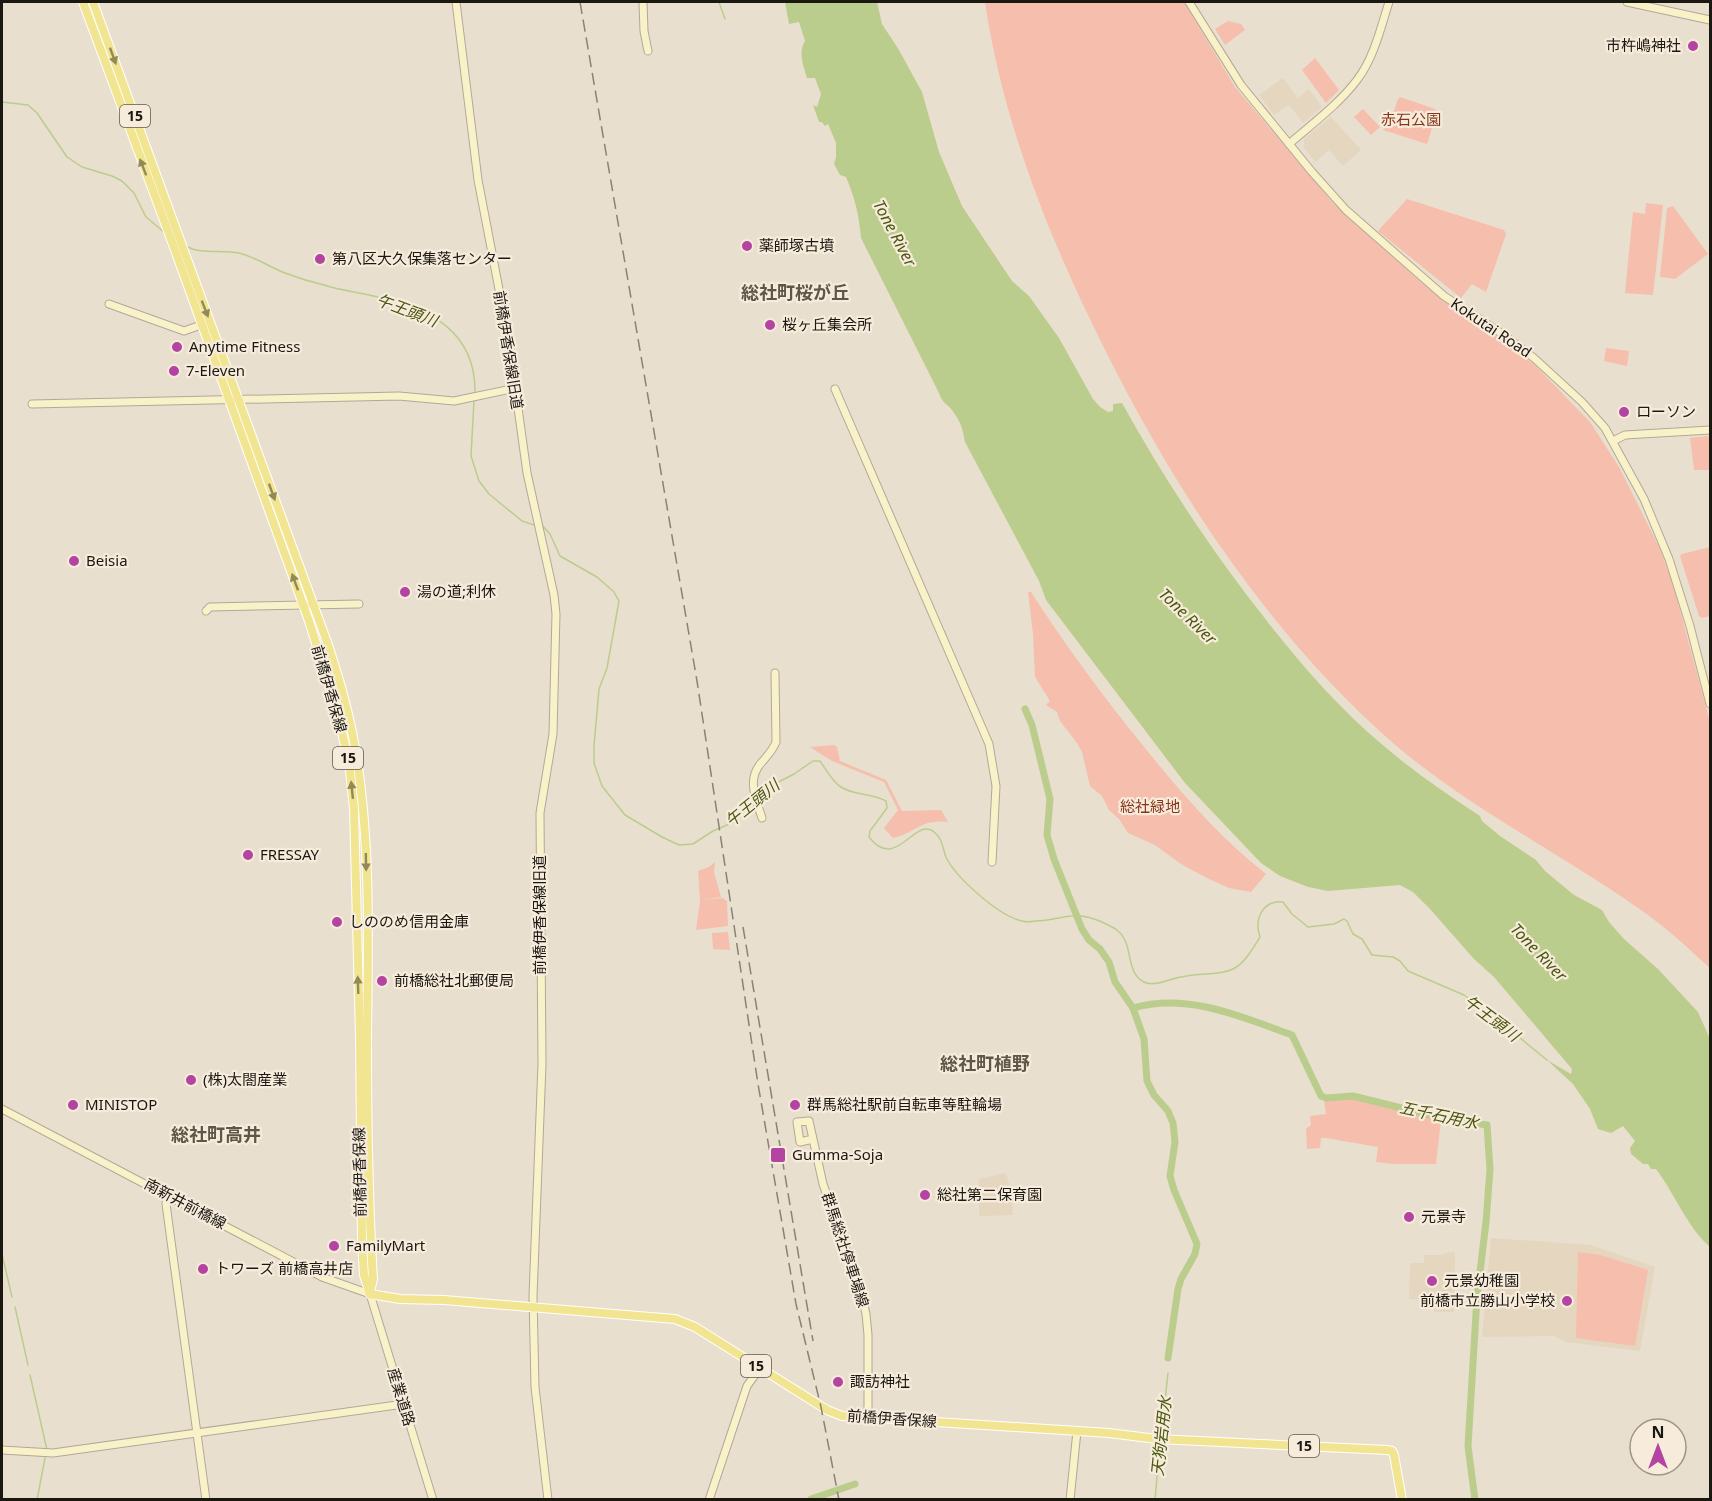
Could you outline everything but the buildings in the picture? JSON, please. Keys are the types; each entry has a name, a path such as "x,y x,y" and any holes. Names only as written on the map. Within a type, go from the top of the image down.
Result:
{"main road":[{"name":"前橋伊香保線","path":"83,2 304,606 323,661 349,762 354,809 362,1242 364,1275 370,1294"},
{"name":"前橋伊香保線","path":"93,2 314,606 334,662 347,709 357,761 366,854 367,1062 372,1279 370,1294"},
{"name":"前橋伊香保線","path":"370,1294 400,1299 675,1318 695,1327 826,1410 842,1416 1077,1431 1167,1440 1389,1450 1394,1455 1402,1500"}],"street":[{"name":"前橋伊香保線旧道","path":"456,2 478,180 516,388 522,443 554,595 556,624 553,734 540,813 542,1064 533,1308 535,1387 548,1500"},
{"path":"643,2 644,31 648,51"},
{"name":"Kokutai Road","path":"1189,2 1241,85 1331,194 1360,223 1444,296 1501,333 1534,358 1595,417 1613,441 1644,499 1669,559 1690,626 1710,704"},
{"path":"1289,144 1358,79 1372,53 1389,2"},
{"path":"1627,2 1710,20"},
{"path":"109,304 183,331 201,325"},
{"path":"32,404 399,396 447,400 468,399 516,388"},
{"path":"835,389 989,744 996,786 992,862"},
{"path":"1613,441 1625,435 1710,430"},
{"path":"206,611 210,607 359,604"},
{"path":"762,818 753,781 755,771 773,750 776,742 775,673"},
{"name":"南新井前橋線","path":"2,1109 322,1277 370,1294"},
{"name":"群馬総社停車場線","path":"813,1139 800,1142 797,1122 810,1121 823,1184 861,1293 868,1335 868,1418"},
{"path":"167,1195 166,1204 206,1500"},
{"name":"産業道路","path":"370,1294 433,1500"},
{"path":"709,1500 747,1386 760,1368"},
{"path":"2,1450 53,1453 404,1404"},
{"path":"1070,1500 1077,1431"}],"shaded area":[{"path":"1283,78 1298,98 1309,89 1322,107 1303,123 1289,105 1274,115 1259,95"},
{"path":"1331,117 1361,150 1343,166 1329,150 1315,162 1304,148 1304,139"},
{"path":"1006,1173 1013,1215 979,1216 979,1179"},
{"name":"前橋市立勝山小学校","path":"1491,1238 1591,1245 1655,1267 1640,1351 1566,1342 1554,1336 1482,1337"},
{"name":"元景幼稚園","path":"1455,1252 1454,1312 1434,1312 1434,1300 1409,1299 1410,1263 1424,1263 1424,1255 1441,1255"}],"green space":[{"path":"985,2 1184,2 1235,87 1332,202 1423,284 1535,365 1590,422 1619,467 1659,547 1673,584 1710,722 1710,968 1648,915 1454,790 1393,743 1345,698 1300,650 1259,599 1183,490 1118,376 1071,279 1039,202 1012,123 992,43"},
{"path":"1228,21 1241,24 1245,30 1225,45 1215,29"},
{"path":"1315,58 1339,90 1326,103 1302,70"},
{"name":"赤石公園","path":"1400,97 1435,109 1437,112 1427,144 1383,130 1392,117"},
{"path":"1363,109 1380,127 1371,135 1354,117"},
{"path":"1407,199 1504,230 1506,234 1486,292 1472,284 1461,298 1378,231"},
{"path":"1646,203 1663,205 1653,295 1625,293 1633,212 1645,214"},
{"path":"1673,206 1708,254 1675,279 1660,277 1667,208"},
{"path":"1606,348 1629,351 1627,366 1604,361"},
{"path":"1708,436 1710,438 1710,470 1694,470 1690,438"},
{"path":"1710,547 1710,616 1702,618 1699,616 1680,556"},
{"name":"総社緑地","path":"1028,592 1031,592 1100,691 1173,782 1217,830 1266,874 1251,892 1229,888 1207,878 1181,864 1155,845 1128,833 1119,819 1109,810 1102,796 1090,786 1082,752 1060,721 1057,712 1046,705 1050,701 1035,677"},
{"path":"834,745 837,747 840,761 886,780 902,811 941,810 948,822 931,822 893,838 884,828 898,810 884,782 832,761 810,747"},
{"path":"715,862 714,872 721,897 702,900 722,898 727,901 728,926 696,930 700,901 698,871"},
{"path":"728,932 730,950 713,949 712,933"},
{"path":"1353,1097 1441,1120 1436,1164 1376,1162 1378,1147 1326,1138 1321,1138 1320,1148 1307,1149 1306,1129 1311,1125 1310,1116 1326,1114 1324,1099"},
{"path":"1578,1252 1601,1255 1648,1270 1635,1346 1576,1338"}],"water":[{"name":"Tone River","path":"785,2 877,2 882,24 922,92 939,152 962,206 1012,281 1029,296 1059,338 1093,399 1108,412 1113,411 1113,404 1122,403 1165,477 1196,524 1278,635 1328,693 1395,756 1480,816 1482,821 1536,860 1545,871 1574,895 1602,910 1624,939 1658,969 1698,1012 1710,1039 1710,1247 1688,1220 1656,1169 1651,1169 1648,1164 1643,1164 1631,1154 1630,1148 1635,1141 1623,1126 1611,1133 1598,1129 1590,1109 1573,1084 1547,1060 1571,1074 1572,1069 1494,977 1474,959 1413,892 1400,885 1328,891 1308,887 1280,876 1261,863 1185,783 1046,600 1039,581 965,442 958,420 941,397 861,238 856,207 849,185 846,177 840,175 834,164 836,143 828,124 825,126 819,122 813,105 817,107 821,94 815,78 807,78 802,55 805,41 799,22 789,24"}],"waterway":[{"path":"719,2 725,19"},
{"name":"午王頭川","path":"2,102 28,105 37,113 67,157 82,167 122,181 134,193 146,217 164,232"},
{"name":"午王頭川","path":"186,246 205,251 239,253 300,278 416,308 447,327 459,339 468,354 475,393"},
{"name":"午王頭川","path":"474,401 471,456 479,481 489,494 522,521 534,525"},
{"name":"午王頭川","path":"542,525 550,534 560,556 597,577 614,592 619,601 607,668 599,689 594,763 602,786 625,815 679,845 693,844 713,831 734,822 753,802"},
{"path":"1025,709 1032,725 1050,799 1047,835 1054,859 1082,929 1109,962 1115,982 1133,1008 1144,1039 1147,1081 1154,1095 1168,1111 1173,1123 1175,1142 1170,1176 1197,1244 1195,1254 1178,1289 1168,1358"},
{"name":"午王頭川","path":"758,796 767,788 813,761 820,761 832,779 841,787 886,801 887,808 870,831 869,837 879,847 889,849 898,846 922,830 930,830 940,838 951,866 968,885 990,904 1013,918 1028,922 1083,916 1102,922 1116,930 1126,943 1134,972 1146,983 1152,984 1233,969 1248,955 1260,937 1258,924 1261,912 1276,902 1283,902 1292,914 1308,927 1334,924 1344,919 1353,934 1362,939 1372,955 1393,957 1400,961 1408,971 1464,995 1547,1060"},
{"name":"五千石用水","path":"1133,1008 1174,1003 1234,1014 1292,1035 1321,1096 1326,1098 1353,1096 1446,1119 1487,1125 1490,1169 1477,1297 1468,1446 1475,1500"},
{"path":"2,1254 12,1297"},
{"path":"15,1307 28,1365"},
{"name":"天狗岩用水","path":"1161,1435 1168,1373"},
{"path":"30,1375 47,1450"},
{"name":"天狗岩用水","path":"1155,1500 1160,1443"},
{"path":"37,1500 45,1458"},
{"path":"811,1499 855,1484"}],"railway":[{"path":"580,2 697,681 758,1084 796,1304 821,1407 839,1500"},
{"path":"743,927 813,1341"}],"place":[{"name":"市杵嶋神社","path":"1693,46"},
{"name":"薬師塚古墳","path":"747,246"},
{"name":"第八区大久保集落センター","path":"320,259"},
{"name":"桜ヶ丘集会所","path":"770,325"},
{"name":"Anytime Fitness","path":"177,347"},
{"name":"7-Eleven","path":"174,371"},
{"name":"ローソン","path":"1624,412"},
{"name":"Beisia","path":"74,561"},
{"name":"湯の道;利休","path":"405,592"},
{"name":"FRESSAY","path":"248,855"},
{"name":"しののめ信用金庫","path":"337,922"},
{"name":"前橋総社北郵便局","path":"382,981"},
{"name":"(株)太閤産業","path":"191,1080"},
{"name":"MINISTOP","path":"73,1105"},
{"name":"群馬総社駅前自転車等駐輪場","path":"795,1105"},
{"name":"Gumma-Soja","path":"778,1155"},
{"name":"総社第二保育園","path":"925,1195"},
{"name":"元景寺","path":"1409,1217"},
{"name":"FamilyMart","path":"334,1246"},
{"name":"トワーズ 前橋高井店","path":"203,1269"},
{"name":"元景幼稚園","path":"1432,1281"},
{"name":"前橋市立勝山小学校","path":"1567,1301"},
{"name":"諏訪神社","path":"838,1382"}],"district":[{"name":"総社町桜が丘","path":"795,293"},
{"name":"総社町植野","path":"985,1064"},
{"name":"総社町高井","path":"216,1135"}]}
